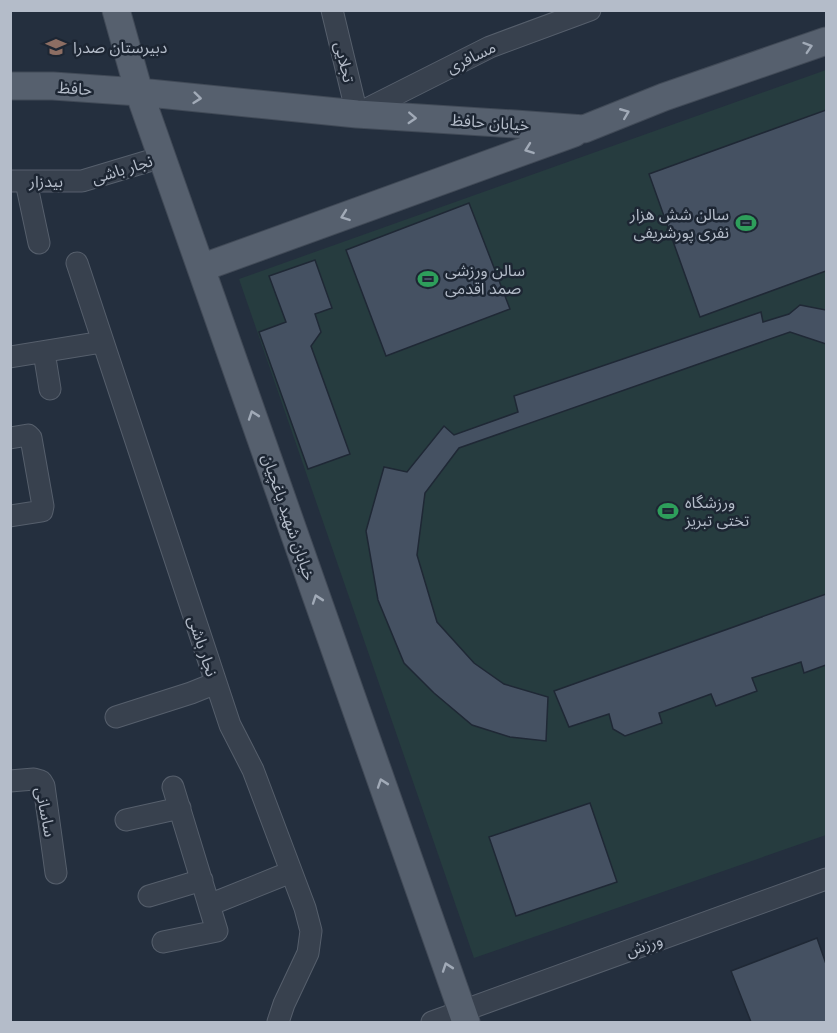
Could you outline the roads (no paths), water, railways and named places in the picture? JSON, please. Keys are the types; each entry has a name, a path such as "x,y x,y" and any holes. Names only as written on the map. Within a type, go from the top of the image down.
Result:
{"main road":[{"name":"خیابان شهید یاغچیان","path":"116,10 139,92 464,1017"},
{"name":"خیابان حافظ","path":"139,92 357,114 584,129 664,97 826,41"},
{"name":"حافظ","path":"10,86 53,86 139,92"},
{"path":"201,268 584,129"}],"street":[{"name":"تجلایی","path":"332,10 357,114"},
{"name":"مسافری","path":"357,114 490,47 560,16 590,10"},
{"name":"نجار باشی","path":"85,190 162,157"},
{"name":"بیدزار","path":"18,182 85,190"},
{"path":"18,182 39,243"},
{"name":"نجار باشی","path":"77,263 230,724 253,770 311,931 308,953 284,1004 278,1023"},
{"path":"11,355 102,342"},
{"path":"44,352 50,389"},
{"path":"10,438 28,435 31,438 43,506 42,511 10,516"},
{"path":"116,717 216,683"},
{"name":"ساسانی","path":"10,781 34,778 41,781 44,786 56,873"},
{"path":"163,942 217,931 173,787"},
{"path":"126,820 180,808"},
{"path":"209,905 291,872"},
{"name":"ورزش","path":"432,1023 464,1017 826,879"},
{"path":"149,896 202,880"}],"place":[{"name":"دبیرستان صدرا","path":"56,47"},
{"name":"سالن شش هزار نفری پورشریفی","path":"746,223"},
{"name":"سالن ورزشی صمد اقدمی","path":"428,279"},
{"name":"ورزشگاه تختی تبریز","path":"668,511"}]}
